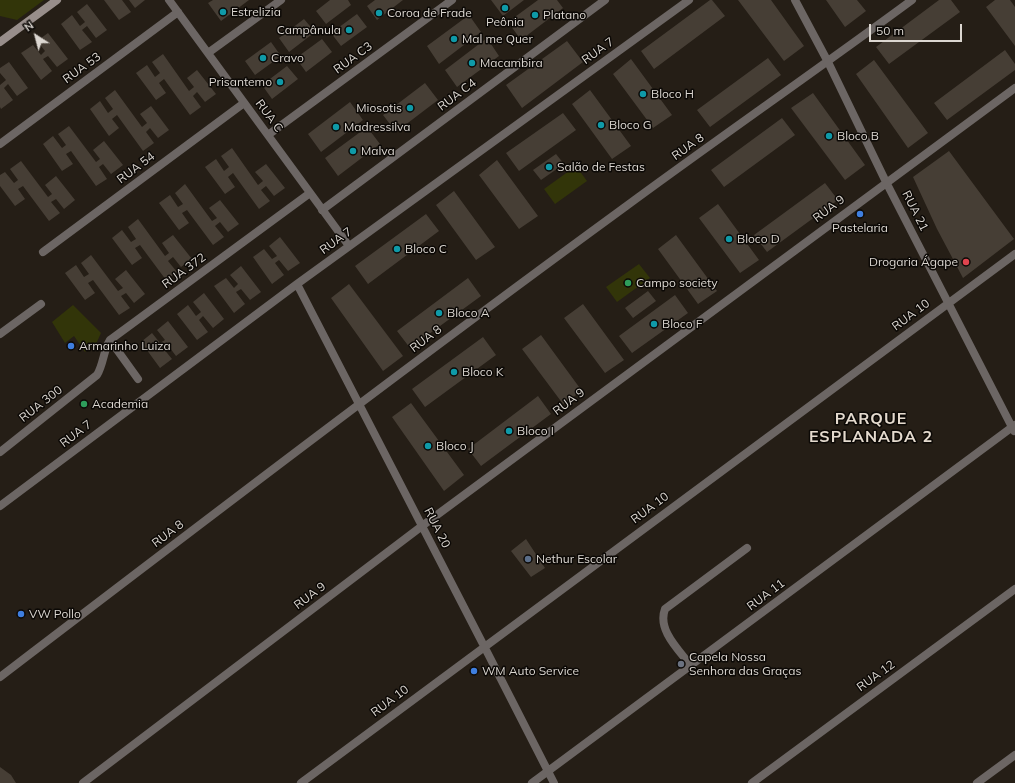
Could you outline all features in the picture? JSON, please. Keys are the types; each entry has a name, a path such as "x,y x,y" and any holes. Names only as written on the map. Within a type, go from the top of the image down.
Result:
{"street":[{"path":"0,42 57,0"},
{"name":"RUA C","path":"169,0 349,246"},
{"path":"208,53 281,0"},
{"name":"RUA C3","path":"268,135 452,0"},
{"name":"RUA C4","path":"322,210 605,0"},
{"name":"RUA 7","path":"0,506 296,284 689,0"},
{"name":"RUA 21","path":"795,0 828,62 886,182 1014,428"},
{"name":"RUA 8","path":"0,677 359,404 627,206 912,0"},
{"name":"RUA 53","path":"0,144 178,12"},
{"name":"RUA 9","path":"83,783 422,526 1015,88"},
{"name":"RUA 54","path":"43,252 244,103"},
{"name":"RUA 372","path":"110,340 310,193"},
{"name":"RUA 10","path":"301,783 1015,254"},
{"name":"RUA 20","path":"296,284 554,783"},
{"path":"0,334 41,304"},
{"path":"110,340 138,378"},
{"name":"RUA 300","path":"0,452 97,375 102,367 105,351 110,340"},
{"name":"RUA 11","path":"532,783 1014,428"},
{"path":"691,666 671,640 664,626 662,616 665,609 747,548"},
{"name":"RUA 12","path":"752,783 1015,589"},
{"path":"977,783 1015,755"}],"green space":[{"path":"0,0 44,0 17,20 0,16"},
{"path":"576,166 587,181 555,204 544,189"},
{"name":"Campo society","path":"639,264 650,278 617,302 606,287"},
{"path":"73,305 101,333 96,344 85,352 74,336 65,343 52,322"}],"building":[{"path":"104,0 122,0 131,12 119,20"},
{"path":"129,0 145,0 135,8"},
{"name":"Estrelizia","path":"213,0 249,0 221,21 208,3"},
{"path":"330,0 348,0 351,5 326,24 316,11"},
{"name":"Coroa de Frade","path":"375,0 403,0 377,20 367,6"},
{"name":"Peônia","path":"491,0 524,0 503,16"},
{"name":"Platano","path":"538,0 557,0 563,8 521,40 508,22"},
{"path":"712,0 725,16 654,69 641,51"},
{"path":"738,0 771,0 804,46 784,61"},
{"path":"826,0 857,0 866,11 845,27"},
{"path":"939,0 951,0 960,12 889,64 876,47"},
{"path":"995,0 1010,0 1015,7 1015,46 986,7"},
{"path":"87,4 107,30 96,38 87,26 82,30 92,42 80,50 61,24 72,15 80,26 85,22 77,12"},
{"name":"Campânula","path":"357,14 367,27 341,46 331,33"},
{"name":"Mal me Quer","path":"469,15 481,32 439,64 427,46"},
{"path":"304,19 315,32 289,52 279,38"},
{"path":"48,33 68,59 57,67 48,56 43,59 52,71 41,80 21,53 33,45 41,55 45,51 37,41"},
{"name":"Macambira","path":"487,38 499,56 457,87 445,70"},
{"path":"322,39 332,52 306,72 296,58"},
{"path":"567,41 583,62 522,108 506,85"},
{"name":"Cravo","path":"271,42 281,56 255,75 245,61"},
{"path":"1005,50 1015,64 1015,70 947,120 934,103"},
{"path":"163,54 189,91 194,87 187,78 197,70 216,94 205,102 197,92 193,96 201,107 190,115 164,79 159,83 166,93 156,100 136,73 147,65 155,77 160,73 152,62"},
{"path":"768,58 781,75 710,127 697,110"},
{"name":"Bloco H","path":"631,59 672,115 653,128 613,74"},
{"path":"874,60 928,133 908,148 856,74"},
{"path":"9,62 28,88 17,96 8,84 4,88 13,100 1,109 0,85 6,80 0,73 0,68"},
{"name":"Prisantemo","path":"287,66 298,79 272,99 262,85"},
{"name":"Miosotis","path":"425,83 438,100 396,132 383,115"},
{"path":"115,90 142,127 147,123 140,114 151,106 169,130 158,138 150,128 146,132 154,143 143,151 117,115 112,119 119,128 109,136 90,109 100,101 108,113 113,109 105,98"},
{"name":"Bloco G","path":"590,90 631,146 612,159 572,104"},
{"name":"Bloco B","path":"813,93 865,165 845,180 791,108"},
{"name":"Madressilva","path":"350,102 363,120 321,152 308,134"},
{"path":"563,113 576,130 519,171 506,153"},
{"path":"782,118 795,135 724,187 711,170"},
{"path":"69,126 96,162 100,159 93,150 104,141 123,165 111,174 103,164 99,167 107,179 96,186 71,151 66,154 73,164 62,171 43,144 53,136 62,148 66,145 58,134"},
{"name":"Malva","path":"367,127 380,144 338,176 325,158"},
{"path":"232,148 258,185 263,181 255,172 266,164 285,188 274,196 266,186 261,190 270,201 259,209 233,173 228,177 235,187 225,194 205,167 216,159 224,171 229,167 221,156"},
{"path":"949,151 1014,239 963,278 937,229 913,177"},
{"name":"Salão de Festas","path":"556,154 564,164 541,180 533,170"},
{"path":"497,160 538,216 519,229 479,175"},
{"path":"21,161 48,197 52,194 45,185 56,176 75,200 64,209 56,199 51,202 60,213 49,221 23,186 18,189 25,199 15,206 0,186 0,175 5,172 14,183 18,180 10,169"},
{"path":"825,183 838,200 767,252 754,235"},
{"path":"185,184 212,221 217,218 209,208 220,200 239,224 228,232 220,222 215,226 224,237 213,245 187,210 182,213 189,223 179,230 159,203 170,195 178,207 183,204 175,193"},
{"path":"454,191 495,247 476,260 436,205"},
{"name":"Bloco D","path":"718,204 759,260 740,273 699,218"},
{"name":"Bloco C","path":"426,214 439,231 368,284 355,266"},
{"path":"138,219 165,256 169,253 162,243 173,235 192,259 181,267 173,257 168,261 177,272 166,280 140,245 135,248 142,258 132,265 112,238 122,230 131,242 136,239 128,227"},
{"path":"676,235 717,291 698,304 658,249"},
{"path":"280,237 300,263 288,271 279,260 275,263 284,275 272,284 253,257 264,249 272,259 277,256 269,246"},
{"path":"91,255 118,291 123,288 115,279 126,270 145,294 134,303 126,293 121,296 130,308 119,315 93,280 88,283 95,293 85,300 65,273 76,265 84,277 89,274 81,263"},
{"path":"241,266 261,292 250,300 241,289 236,292 245,304 234,313 214,286 226,278 234,288 238,284 230,275"},
{"name":"Bloco A","path":"468,278 481,296 410,348 397,331"},
{"path":"349,284 403,356 383,371 331,298"},
{"path":"648,291 656,301 633,318 625,308"},
{"path":"204,293 224,319 213,328 203,316 199,320 208,332 197,340 177,314 188,305 196,316 201,312 193,302"},
{"name":"Bloco F","path":"675,295 688,313 632,353 619,336"},
{"path":"583,304 624,360 605,373 564,318"},
{"path":"168,321 188,347 176,356 167,344 163,348 172,359 160,368 141,342 152,333 160,343 165,340 157,330"},
{"path":"541,335 582,391 563,404 522,349"},
{"name":"Bloco K","path":"483,337 496,355 425,407 412,389"},
{"name":"Bloco I","path":"538,396 551,414 481,466 468,449"},
{"name":"Bloco J","path":"411,403 464,475 444,491 392,417"},
{"name":"Nethur Escolar","path":"526,539 545,568 531,577 511,551"},
{"path":"0,767 11,775 16,783 0,783"}],"place":[{"name":"Peônia","path":"505,8"},
{"name":"Estrelizia","path":"223,12"},
{"name":"Coroa de Frade","path":"379,13"},
{"name":"Platano","path":"535,15"},
{"name":"Campânula","path":"349,30"},
{"name":"Mal me Quer","path":"454,39"},
{"name":"Cravo","path":"263,58"},
{"name":"Macambira","path":"472,63"},
{"name":"Prisantemo","path":"280,82"},
{"name":"Bloco H","path":"643,94"},
{"name":"Miosotis","path":"410,108"},
{"name":"Bloco G","path":"601,125"},
{"name":"Madressilva","path":"336,127"},
{"name":"Bloco B","path":"829,136"},
{"name":"Malva","path":"353,151"},
{"name":"Salão de Festas","path":"549,167"},
{"name":"Pastelaria","path":"860,214"},
{"name":"Bloco D","path":"729,239"},
{"name":"Bloco C","path":"397,249"},
{"name":"Drogaria Ágape","path":"966,262"},
{"name":"Campo society","path":"628,283"},
{"name":"Bloco A","path":"439,313"},
{"name":"Bloco F","path":"654,324"},
{"name":"Armarinho Luiza","path":"71,346"},
{"name":"Bloco K","path":"454,372"},
{"name":"Academia","path":"84,404"},
{"name":"Bloco I","path":"509,431"},
{"name":"Bloco J","path":"428,446"},
{"name":"Nethur Escolar","path":"528,559"},
{"name":"VW Pollo","path":"21,614"},
{"name":"Capela Nossa Senhora das Graças","path":"681,664"},
{"name":"WM Auto Service","path":"474,671"}],"district":[{"name":"PARQUE ESPLANADA 2","path":"871,428"}]}
